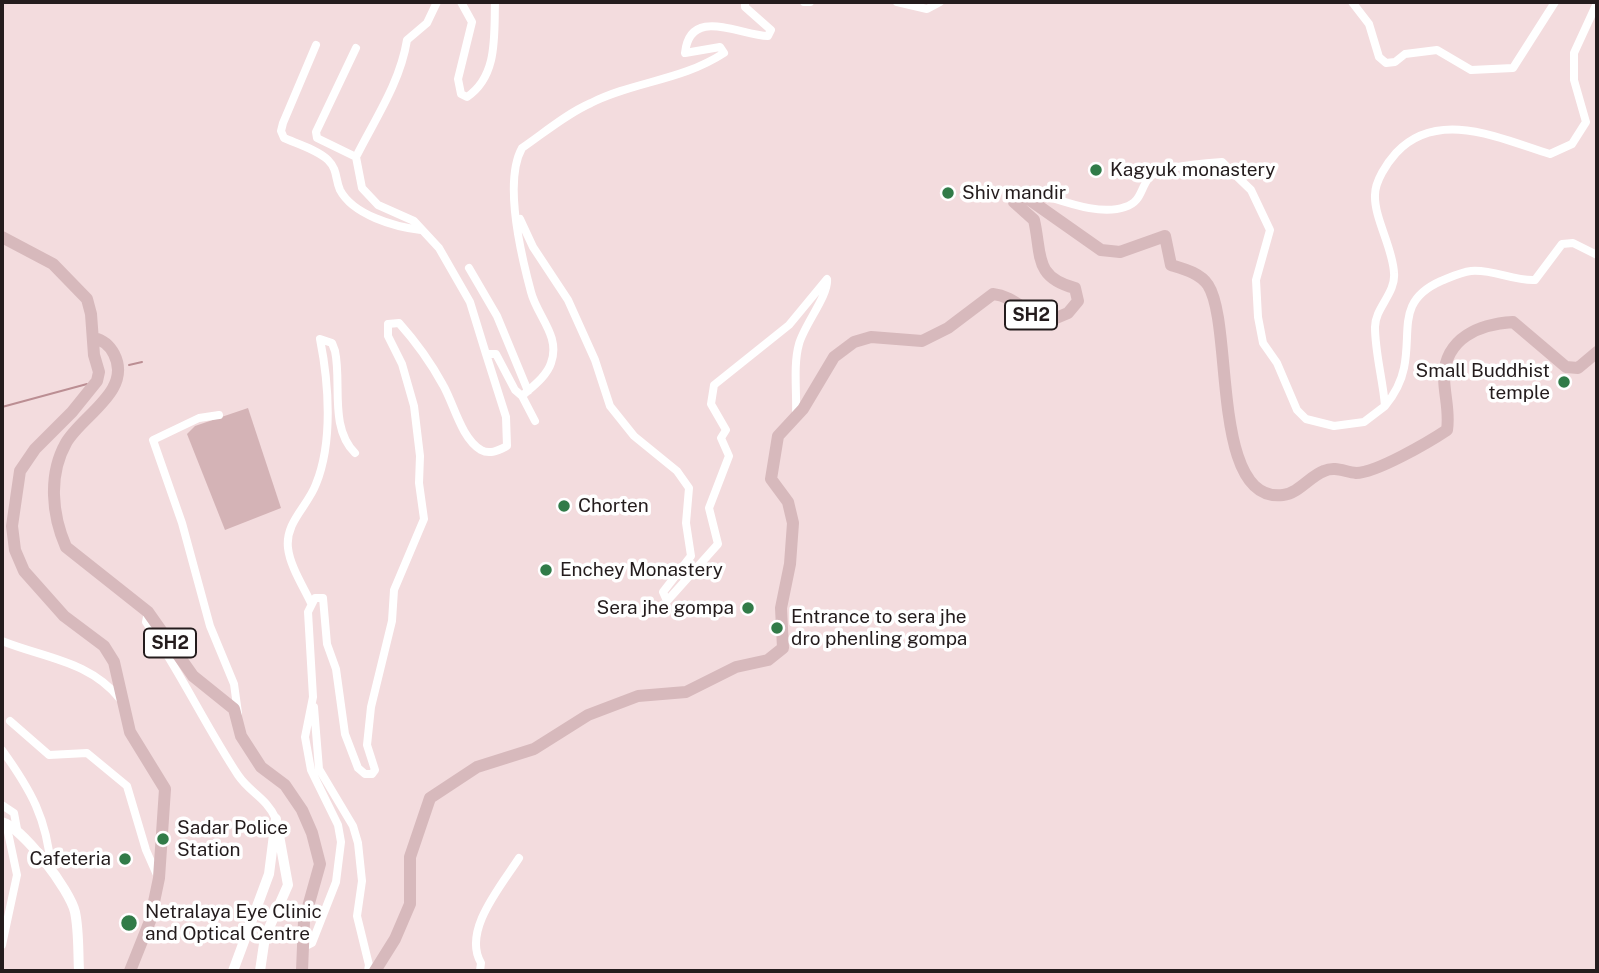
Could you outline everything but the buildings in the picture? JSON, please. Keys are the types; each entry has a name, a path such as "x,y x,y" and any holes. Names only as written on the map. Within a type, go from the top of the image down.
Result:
{"main road":[{"path":"1020,193 1101,250 1119,252 1157,236 1165,236 1171,265 1199,275 1209,286 1223,348 1225,386 1238,464 1258,488 1270,494 1285,495 1324,471 1340,469 1357,473 1396,458 1447,430 1450,413 1444,378 1448,352 1459,339 1485,326 1513,322 1566,367 1578,368 1597,352"},
{"name":"SH2","path":"374,971 394,939 410,904 410,857 421,815 430,798 477,767 534,749 588,715 638,696 686,692 736,667 768,660 783,648 780,608 790,564 793,523 788,502 771,479 771,466 778,436 796,416 834,357 862,337 922,341 948,328 993,294 1012,299 1029,315 1048,321 1068,313 1078,301 1075,288 1052,279 1044,271 1039,260 1034,219 1014,202 1016,195 1020,193"},
{"path":"2,237 53,264 71,280 87,299 94,338 94,355 99,373 97,381 72,412 35,449 20,471 12,526 15,550 24,570 64,615 104,646 109,654 119,679 130,732 165,789 159,878 150,921 130,971"},
{"name":"SH2","path":"94,338 102,340 113,352 117,362 116,383 66,442 58,464 54,512 66,547 149,612 193,676 234,709 241,736 261,767 285,785 302,810 313,833 320,864 304,921 302,971"},
{"path":"4,823 17,829 68,891 75,912 79,971"}],"street":[{"path":"368,971 357,916 362,881 353,826 319,769 308,612 310,603 315,598 323,598 327,645 337,669 345,734 358,768 365,774 372,774 375,770 368,745 371,707 392,621 394,590 424,519 414,406 402,364 386,330 388,324 399,323 444,385 467,435 480,449 495,452 507,446 508,433 506,417 470,302 439,248 414,221 378,205 362,188 356,157 381,115 404,59 407,40 427,23 437,2"},
{"path":"461,2 472,22 458,79 461,94 467,97 486,80 493,59 495,2"},
{"path":"525,393 551,363 553,341 531,295 512,204 517,158 531,142 590,103 638,85 698,70 723,53 720,47 685,53 686,42 695,32 709,24 768,37 771,30 746,7 745,2"},
{"path":"804,2 810,2"},
{"path":"897,2 927,9 940,2"},
{"path":"1352,2 1369,24 1379,57 1386,63 1395,62 1405,54 1437,50 1471,70 1513,68 1555,2"},
{"path":"1385,406 1375,325 1394,284 1394,271 1375,195 1387,164 1407,142 1423,133 1452,128 1512,140 1550,154 1572,144 1586,122 1574,80 1574,53 1597,3"},
{"path":"316,45 283,123 281,131 284,138 327,159 338,174 339,188 358,209 408,229 421,230"},
{"path":"356,48 316,132 317,138 322,142 356,157"},
{"path":"1020,193 1029,191 1106,209 1125,208 1136,201 1148,179 1156,174 1184,166 1222,162 1251,190 1270,230 1256,281 1263,343 1277,363 1297,410 1306,419 1334,426 1364,422 1385,406 1396,392 1405,367 1405,333 1411,305 1424,289 1469,271 1484,271 1518,281 1535,280 1542,275 1549,259 1562,244 1573,243 1597,255"},
{"path":"512,204 533,247 568,300 595,360 610,406 634,436 677,471 689,488 686,523 691,556 663,592 667,601 719,544 709,508 729,456 721,438 726,430 711,404 714,385 789,325 827,279 825,291 798,346 796,416"},
{"path":"470,268 497,316 535,421"},
{"path":"310,603 288,549 289,534 302,505 315,488 325,455 325,366 320,339 332,343 335,351 340,420 349,447 355,453"},
{"path":"486,354 496,354 515,390 525,393"},
{"path":"219,415 199,418 153,440 183,523 209,626 234,684 240,726"},
{"path":"149,612 146,622 192,693 240,777 269,803 276,819 288,885 265,937 260,971"},
{"path":"2,641 78,664 111,688 124,705"},
{"path":"302,948 312,943 336,882 341,842 338,825 311,769 305,737 313,697"},
{"path":"10,721 49,755 87,753 127,786 146,850 159,878"},
{"path":"2,750 40,809 48,836 51,871"},
{"path":"2,805 14,813 17,829"},
{"path":"233,971 269,874 276,819"},
{"path":"2,945 17,875 4,823"},
{"path":"341,842 353,826"},
{"path":"480,971 481,963 475,952 475,940 491,901 519,858"}],"shaded area":[{"path":"248,408 281,508 225,530 187,434 195,426"}],"waterway":[{"path":"129,365 142,362"},
{"path":"2,407 87,384"}],"place":[{"name":"Kagyuk monastery","path":"1096,170"},
{"name":"Shiv mandir","path":"948,193"},
{"name":"Small Buddhist temple","path":"1564,382"},
{"name":"Chorten","path":"564,506"},
{"name":"Enchey Monastery","path":"546,570"},
{"name":"Sera jhe gompa","path":"748,608"},
{"name":"Entrance to sera jhe dro phenling gompa","path":"777,628"},
{"name":"Sadar Police Station","path":"163,839"},
{"name":"Cafeteria","path":"125,859"},
{"name":"Netralaya Eye Clinic and Optical Centre","path":"129,923"}]}
